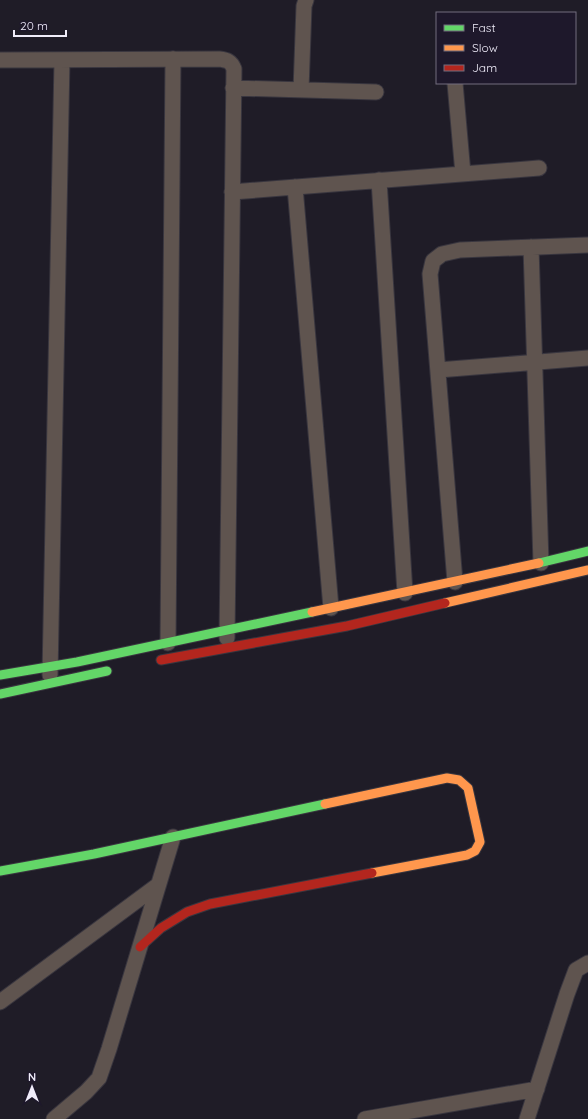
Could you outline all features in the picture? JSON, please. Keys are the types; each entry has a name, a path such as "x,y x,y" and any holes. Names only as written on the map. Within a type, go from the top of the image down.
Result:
{"main road":[{"path":"0,675 50,667 226,631 542,563 588,551"},
{"path":"153,661 347,626 588,570"},
{"path":"0,694 115,670"},
{"path":"0,871 94,854 447,778 463,780 468,788 480,842 475,850 467,855 210,904 187,912 161,928 140,946"}],"street":[{"path":"301,90 304,6 306,0"},
{"path":"168,643 173,59"},
{"path":"0,60 173,59 226,60 232,63 234,69 227,647"},
{"path":"50,684 62,60"},
{"path":"455,84 463,174"},
{"path":"233,88 376,92"},
{"path":"232,192 538,168"},
{"path":"379,180 405,593"},
{"path":"295,187 331,608"},
{"path":"455,582 430,274 433,261 442,254 460,250 588,245"},
{"path":"531,247 542,563"},
{"path":"438,370 588,358"},
{"path":"54,1119 86,1092 99,1078 173,837"},
{"path":"0,1002 158,885"},
{"path":"527,1119 576,970 588,963"},
{"path":"365,1119 537,1089"}],"traffic: fast":[{"path":"539,563 588,551"},
{"path":"0,675 77,662 312,612"},
{"path":"0,694 107,671"},
{"path":"0,871 94,854 325,804"}],"traffic: slow":[{"path":"312,612 539,563"},
{"path":"445,603 588,570"},
{"path":"325,804 447,778 459,780 468,788 480,842 475,851 467,855 372,873"}],"traffic: jam":[{"path":"161,660 347,626 445,603"},
{"path":"140,947 161,928 187,912 210,904 372,873"}]}
